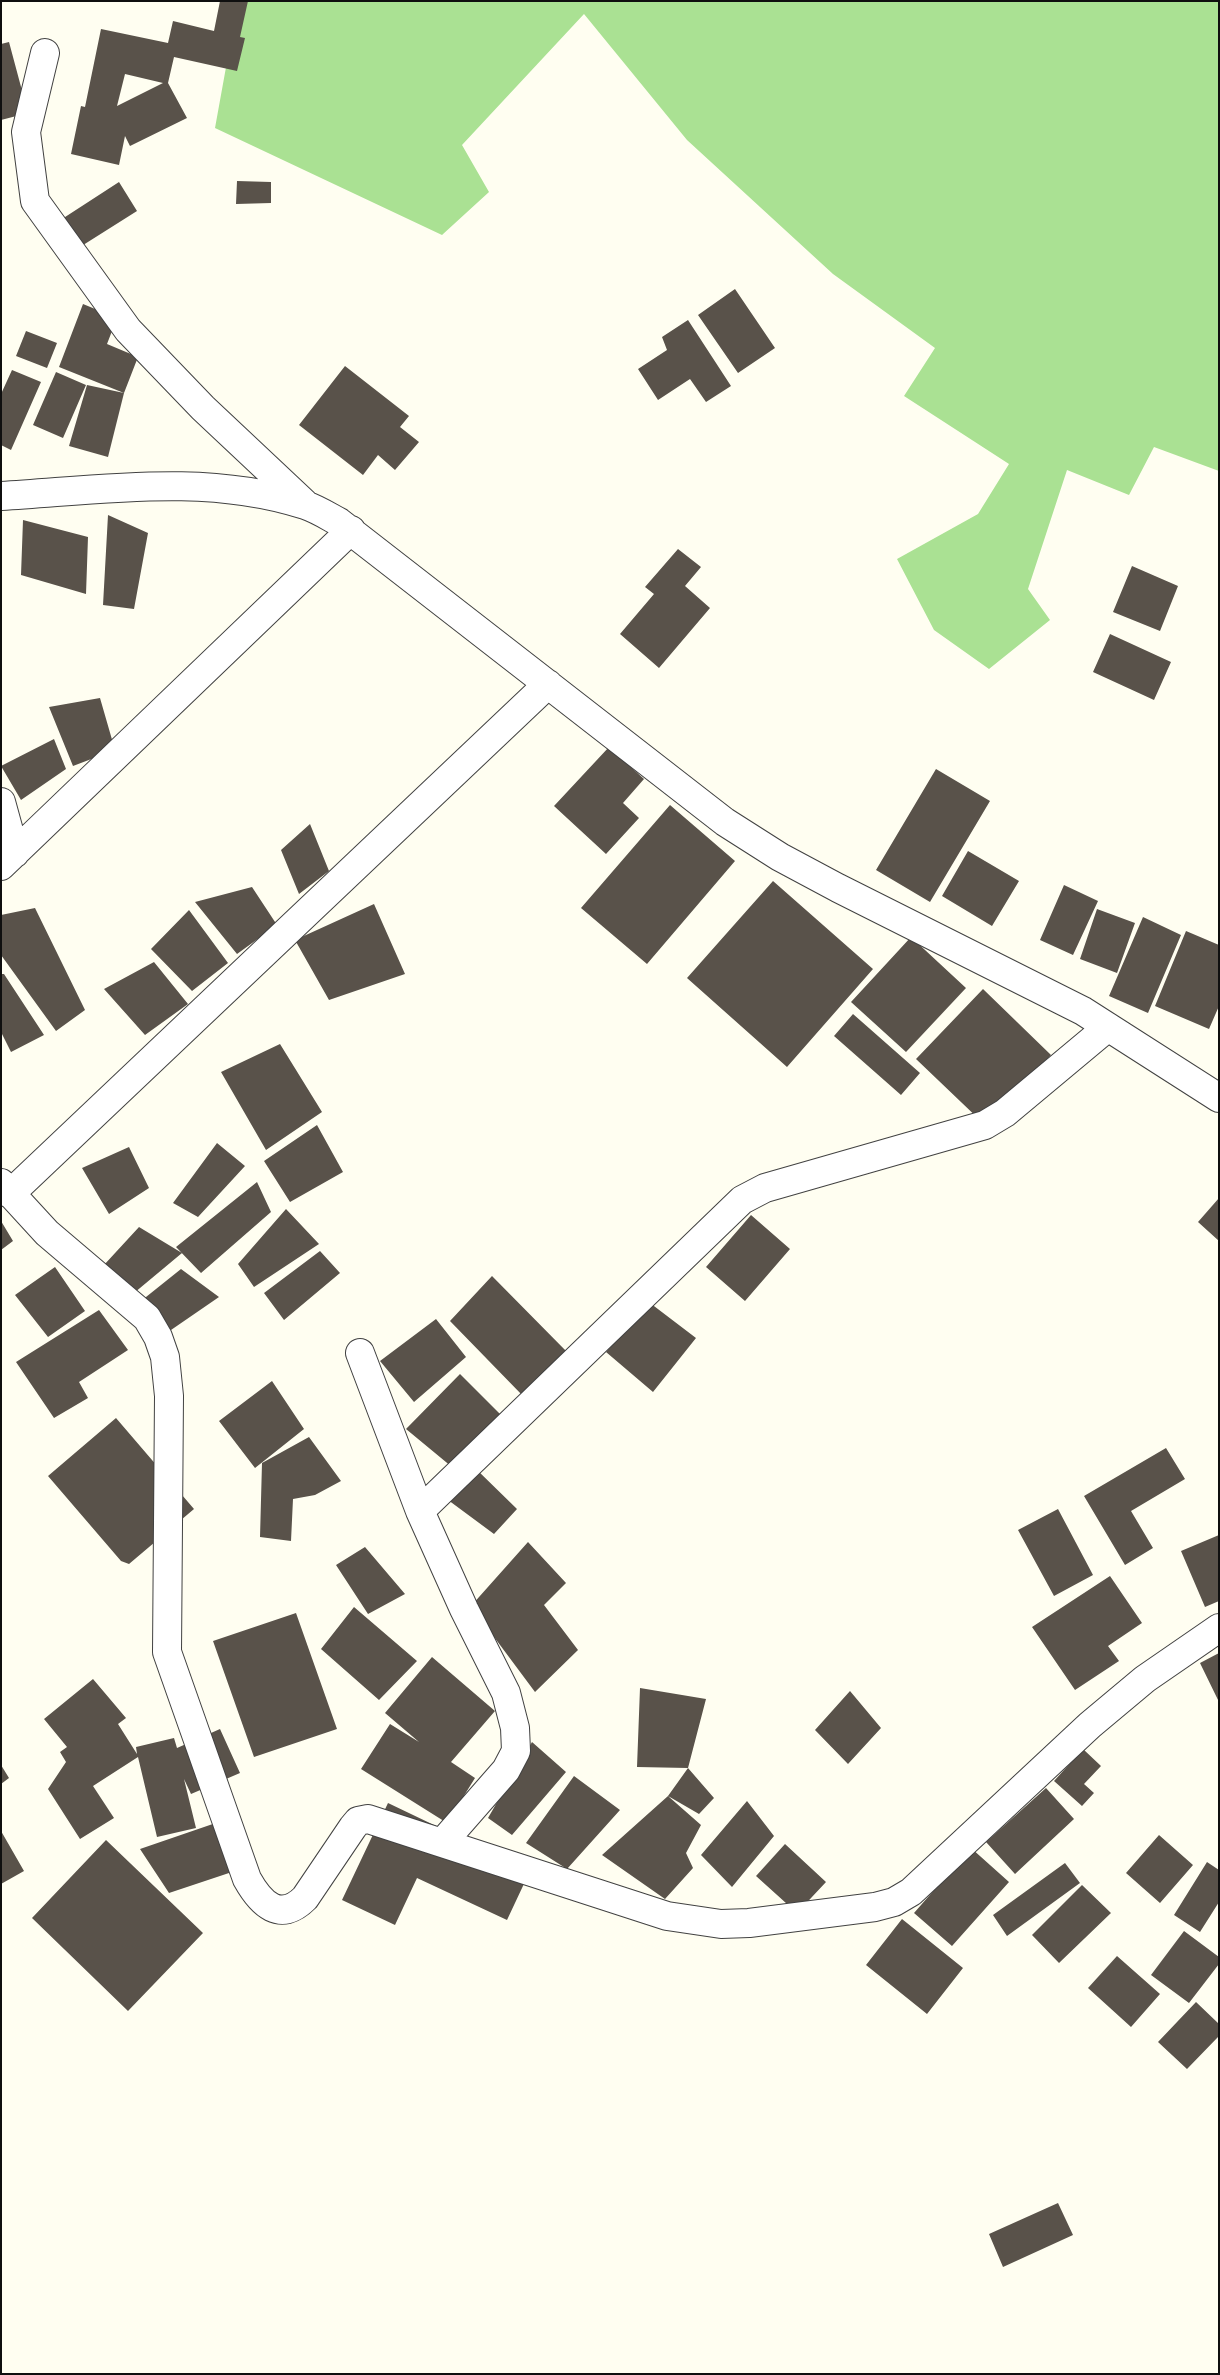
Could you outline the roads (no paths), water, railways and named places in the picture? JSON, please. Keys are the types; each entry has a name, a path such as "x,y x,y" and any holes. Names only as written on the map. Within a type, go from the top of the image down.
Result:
{"street":[{"path":"45,53 26,132 35,201 128,330 203,408 306,506"},
{"path":"1,496 164,485 198,486 274,497 306,506 351,530 725,822 780,856 838,888 1083,1011 1219,1098"},
{"path":"8,860 351,530"},
{"path":"548,684 6,1189 47,1233 147,1318 158,1337 165,1356 169,1396 167,1652 248,1879 256,1894 265,1904 275,1908 286,1910 298,1905 358,1821 375,1820 667,1916 698,1922 750,1923 875,1907 894,1902 911,1892 1097,1718 1145,1679 1219,1628"},
{"path":"1,802 8,860"},
{"path":"420,1512 742,1200 765,1188 985,1125 1005,1113 1108,1027"},
{"path":"360,1353 420,1512 464,1609 506,1693 515,1728 516,1751 506,1770 443,1842"}]}
